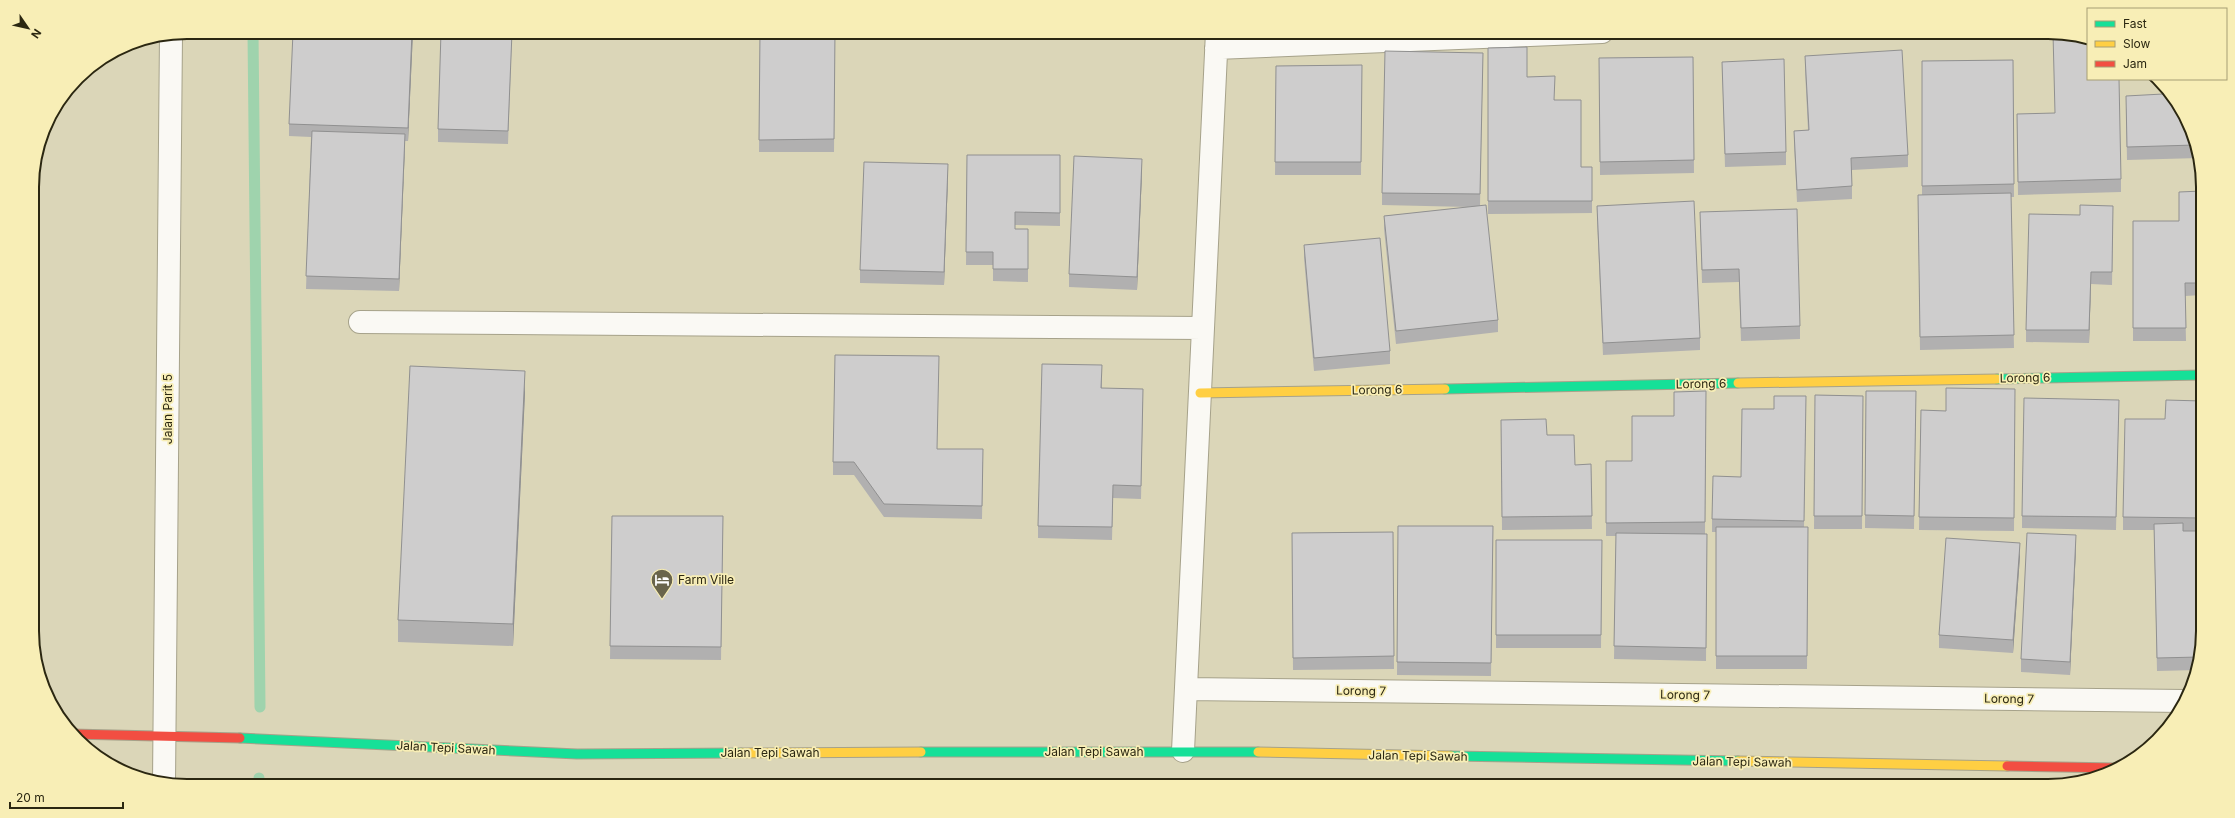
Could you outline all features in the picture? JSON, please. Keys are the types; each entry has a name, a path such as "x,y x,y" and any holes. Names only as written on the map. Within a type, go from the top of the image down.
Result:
{"street":[{"path":"1183,752 1217,40 1265,39"},
{"name":"Jalan Parit 5","path":"164,777 171,40"},
{"path":"360,322 1203,328"},
{"name":"Lorong 6","path":"1200,393 2196,375"},
{"name":"Lorong 7","path":"1186,689 2178,701"},
{"name":"Jalan Tepi Sawah","path":"80,734 165,736 577,754 1183,752 2105,768"}],"building":[{"path":"293,39 412,39 408,128 289,124"},
{"path":"441,39 512,39 508,131 438,129"},
{"path":"760,39 835,39 834,139 759,140"},
{"path":"2053,39 2087,44 2087,80 2119,80 2121,179 2018,182 2017,114 2055,113"},
{"path":"1527,47 1527,77 1555,76 1554,100 1581,100 1581,167 1592,167 1592,201 1488,201 1488,48"},
{"path":"1902,50 1908,155 1851,158 1852,186 1797,190 1794,131 1809,130 1805,56"},
{"path":"1385,51 1483,53 1480,194 1382,193"},
{"path":"1693,57 1694,160 1600,162 1599,58"},
{"path":"1784,59 1786,152 1725,154 1722,62"},
{"path":"2013,60 2014,184 1922,186 1922,61"},
{"path":"1362,65 1361,162 1275,162 1276,66"},
{"path":"2163,94 2181,122 2190,145 2127,147 2126,96"},
{"path":"312,131 405,134 399,279 306,276"},
{"path":"967,155 1060,155 1060,213 1015,212 1015,229 1028,229 1028,269 993,269 993,252 966,252"},
{"path":"1074,156 1142,159 1137,277 1069,274"},
{"path":"864,162 948,164 944,272 860,270"},
{"path":"2196,191 2196,283 2185,283 2186,328 2133,328 2133,221 2179,221 2179,192"},
{"path":"2011,193 2014,335 1920,337 1918,195"},
{"path":"1694,201 1700,338 1603,343 1597,206"},
{"path":"1486,205 1498,320 1396,331 1384,216"},
{"path":"2080,205 2113,206 2112,272 2091,272 2089,330 2026,330 2029,214 2080,215"},
{"path":"1797,209 1800,326 1741,328 1739,269 1702,270 1700,212"},
{"path":"1380,238 1390,351 1314,358 1304,245"},
{"path":"835,355 939,356 937,449 983,449 982,506 884,504 854,462 833,462"},
{"path":"1042,364 1102,365 1101,388 1143,389 1141,486 1113,485 1112,527 1038,526"},
{"path":"410,366 525,371 513,624 398,620"},
{"path":"1946,388 2015,389 2014,518 1919,517 1921,410 1946,411"},
{"path":"1706,391 1705,522 1606,523 1606,461 1632,461 1632,416 1674,416 1674,392"},
{"path":"1866,391 1916,391 1914,516 1865,515"},
{"path":"1815,395 1863,396 1862,516 1814,516"},
{"path":"1774,396 1806,396 1804,521 1712,519 1713,476 1741,477 1742,409 1774,409"},
{"path":"2024,398 2119,400 2116,517 2022,516"},
{"path":"2166,400 2196,401 2196,518 2123,517 2125,419 2165,419"},
{"path":"1546,419 1547,435 1574,435 1575,465 1591,464 1592,516 1502,517 1501,420"},
{"path":"612,516 723,516 721,647 610,646"},
{"path":"2183,523 2183,531 2196,531 2196,641 2194,657 2157,658 2154,524"},
{"path":"1398,526 1493,526 1491,663 1397,662"},
{"path":"1716,527 1808,527 1807,656 1716,656"},
{"path":"1393,532 1394,656 1293,658 1292,533"},
{"path":"1616,533 1707,534 1706,648 1614,646"},
{"path":"2027,533 2076,535 2070,662 2021,659"},
{"path":"1946,538 2020,543 2013,640 1939,635"},
{"path":"1496,540 1602,540 1601,635 1496,635"}],"waterway":[{"path":"253,39 260,707"}],"traffic: fast":[{"path":"1997,379 2196,375"},
{"path":"1445,389 1738,383"},
{"path":"240,738 577,754 741,753"},
{"path":"921,752 1258,752"},
{"path":"1451,756 1738,761"}],"traffic: slow":[{"path":"1738,383 1997,379"},
{"path":"1200,393 1445,389"},
{"path":"741,753 921,752"},
{"path":"1258,752 1451,756"},
{"path":"1738,761 2007,766"}],"traffic: jam":[{"path":"80,734 240,738"},
{"path":"2007,766 2105,768"}],"place":[{"name":"Farm Ville","path":"662,600"}]}
